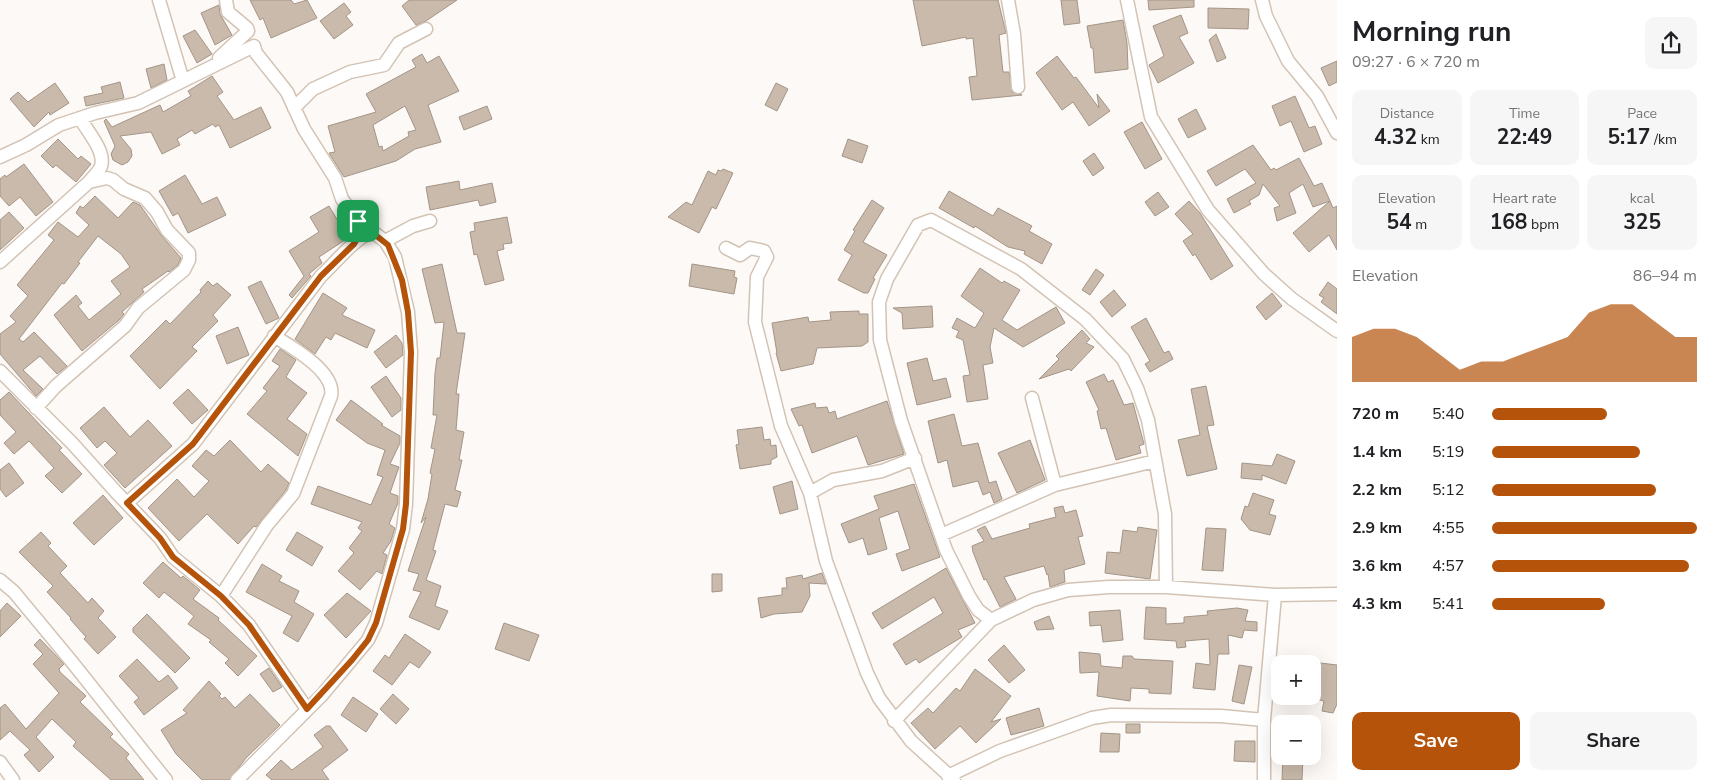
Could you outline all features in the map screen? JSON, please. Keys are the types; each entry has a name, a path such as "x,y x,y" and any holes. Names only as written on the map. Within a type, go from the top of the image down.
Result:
{"street":[{"path":"159,0 185,74"},
{"path":"0,157 59,126 80,118 138,103 229,50 248,31 228,12 226,0"},
{"path":"1008,0 1014,34 1018,87"},
{"path":"1127,0 1152,117 1208,210 1264,274 1292,299 1337,331"},
{"path":"1262,0 1266,16 1288,60 1317,96 1337,133"},
{"path":"294,108 313,89 350,72 384,65 399,44 426,29"},
{"path":"185,74 254,46 256,53 287,92 304,129 335,178 342,199 358,221 385,241 395,257 402,280 408,312 411,352 406,504 403,529 382,606 368,640 322,695 237,780"},
{"path":"0,262 89,182 100,169 102,160 99,151 80,118"},
{"path":"36,408 56,386 125,326 138,308 184,270 189,260 189,253 167,230 157,212 145,198 124,189 113,180 107,178 89,182"},
{"path":"991,620 978,610 958,578 901,421 880,340 880,302 887,279 918,225 931,220 1021,269 1085,320 1123,359 1137,388 1148,420 1165,514 1166,587"},
{"path":"357,239 358,221"},
{"path":"385,241 413,226 430,221"},
{"path":"127,503 193,444 321,276 345,254 357,239 371,232"},
{"path":"726,248 740,255 750,248 764,251 767,257 757,277 754,322 781,426 810,493 826,561 867,673 879,698 894,721 911,741 951,778 1000,751 1092,718 1111,715 1222,716 1264,720"},
{"path":"221,596 267,525 293,494 332,390 315,364 274,336"},
{"path":"0,370 72,443 160,538 173,557 221,596 249,625 307,709"},
{"path":"1032,398 1055,485"},
{"path":"810,493 833,480 882,471 915,458"},
{"path":"941,535 1055,485 1155,462"},
{"path":"0,580 14,592 166,780"},
{"path":"894,721 991,620 1033,600 1068,590 1166,587 1276,595 1337,594"},
{"path":"1264,780 1264,720 1276,595"},
{"path":"0,762 13,780"}],"building":[{"path":"250,0 291,0 294,4 307,0 317,18 271,38 263,18 260,20"},
{"path":"409,0 457,0 426,21 416,25 402,6"},
{"path":"913,0 998,0 1006,33 999,35 1003,72 1009,72 1012,92 1022,95 972,100 969,77 977,76 973,38 966,39 966,37 922,46"},
{"path":"1061,0 1077,0 1080,23 1064,25"},
{"path":"1148,0 1194,0 1194,7 1149,10"},
{"path":"344,3 351,12 346,16 353,25 334,39 320,21"},
{"path":"219,5 220,14 232,35 215,45 201,13"},
{"path":"1208,8 1249,9 1248,29 1208,28"},
{"path":"1181,15 1188,33 1179,37 1194,63 1158,83 1149,65 1164,56 1153,26"},
{"path":"1123,20 1127,43 1128,69 1095,73 1093,48 1091,48 1087,26"},
{"path":"195,30 212,54 197,63 183,36"},
{"path":"1216,34 1226,58 1217,62 1209,40"},
{"path":"422,54 427,63 439,56 459,91 428,105 441,142 415,149 396,161 344,177 329,153 335,152 328,126 376,112 366,94 416,67 412,60","holes":["405,106 416,130 408,132 409,136 383,151 382,146 379,147 373,125"]},
{"path":"1057,56 1074,78 1076,77 1099,108 1097,94 1110,111 1089,126 1073,102 1062,110 1036,73"},
{"path":"1337,61 1337,82 1329,86 1321,68"},
{"path":"164,64 167,80 151,88 146,69"},
{"path":"212,76 223,92 217,96 234,120 261,107 271,128 230,148 219,125 215,127 213,124 195,134 192,130 177,139 180,145 162,154 151,132 120,136 131,149 132,156 128,162 122,165 113,160 111,154 115,146 104,121 106,119 112,127 160,105 163,112 191,96 188,91"},
{"path":"120,82 124,98 86,106 84,97 103,93 101,87"},
{"path":"55,83 69,103 50,115 49,112 34,127 10,99 18,92 28,102"},
{"path":"776,83 788,89 777,111 765,105"},
{"path":"1295,96 1309,128 1315,126 1322,144 1304,152 1291,121 1280,126 1272,106"},
{"path":"487,106 492,119 464,130 459,117"},
{"path":"1196,109 1206,129 1188,138 1178,119"},
{"path":"1142,122 1162,159 1145,169 1124,132"},
{"path":"58,139 78,159 81,156 91,164 76,182 56,165 53,168 41,156"},
{"path":"848,139 868,146 862,163 842,156"},
{"path":"1253,145 1271,170 1274,168 1276,170 1299,158 1314,186 1322,183 1330,201 1313,207 1303,184 1289,193 1296,213 1277,221 1274,208 1280,206 1263,184 1259,195 1249,201 1251,204 1234,213 1227,199 1256,183 1245,169 1216,186 1207,171"},
{"path":"1094,153 1104,168 1093,176 1083,161"},
{"path":"24,164 53,202 36,216 20,197 9,206 0,196 0,179"},
{"path":"723,169 733,173 716,209 712,207 699,233 668,217 686,202 692,205 708,171 716,175 718,170 721,171"},
{"path":"185,175 202,204 217,197 226,215 188,233 178,213 173,216 159,191"},
{"path":"459,181 460,190 492,183 496,202 480,206 478,200 430,210 426,187"},
{"path":"949,191 993,216 998,208 1032,226 1029,231 1052,244 1042,264 1024,254 1025,251 1008,247 975,226 974,228 939,208"},
{"path":"1158,192 1169,207 1155,216 1145,202"},
{"path":"95,196 118,218 133,202 140,205 161,235 181,258 178,265 142,289 144,292 122,312 124,314 119,320 82,351 54,315 76,295 82,303 78,306 89,320 121,294 111,281 130,267 121,254 98,236 64,284 62,283 19,339 23,342 34,332 67,366 57,374 40,356 23,370 43,389 36,396 0,354 0,334 16,322 10,316 28,296 17,285 54,240 48,235 58,222 78,237 89,225 76,213 80,206 83,208"},
{"path":"872,200 884,208 863,242 887,255 873,278 875,279 868,293 864,293 838,280 852,255 844,250 855,231 853,230"},
{"path":"1189,201 1200,213 1233,266 1211,280 1195,254 1193,256 1183,241 1193,234 1175,214"},
{"path":"1330,201 1333,208 1337,206 1337,250 1329,235 1309,252 1293,233"},
{"path":"329,206 348,238 319,257 322,263 309,274 311,276 292,298 289,295 304,276 289,251 319,232 310,217"},
{"path":"9,212 24,228 0,250 0,220"},
{"path":"507,217 512,243 503,244 504,249 497,251 504,280 485,285 477,254 474,255 470,232 475,231 474,223"},
{"path":"442,264 457,333 465,333 456,394 459,394 456,430 464,432 459,460 462,460 455,490 461,492 457,507 445,504 433,550 436,551 426,580 441,586 435,606 448,611 439,630 409,617 421,592 413,590 419,574 408,571 426,517 421,523 428,499 432,474 430,473 435,449 431,448 437,415 433,415 435,373 437,358 440,358 444,322 435,323 422,269"},
{"path":"692,264 735,271 734,277 737,278 734,294 689,286"},
{"path":"980,268 1002,283 1004,281 1020,290 1002,320 1017,330 1056,307 1065,323 1023,347 994,328 990,347 993,363 983,365 988,399 967,402 963,376 970,375 963,340 956,337 959,331 952,328 957,318 975,328 984,313 961,296"},
{"path":"1096,269 1104,275 1090,295 1082,290"},
{"path":"208,281 213,286 217,283 231,295 213,315 218,321 192,347 197,351 160,389 130,356 166,320 170,324 201,292 200,290"},
{"path":"261,281 279,318 266,324 248,287"},
{"path":"1328,282 1337,289 1337,314 1321,302 1324,298 1319,295"},
{"path":"1114,290 1126,305 1112,317 1100,302"},
{"path":"323,293 347,308 342,315 375,330 367,348 335,333 331,340 326,337 315,354 295,339"},
{"path":"1272,293 1282,306 1266,320 1256,307"},
{"path":"932,306 933,327 903,329 902,313 893,308"},
{"path":"859,311 859,314 868,314 868,342 862,346 817,348 813,364 781,371 776,353 772,323 808,317 809,322 831,320 830,312"},
{"path":"1146,318 1164,353 1169,351 1173,359 1150,372 1145,364 1150,361 1131,327"},
{"path":"238,327 249,355 227,364 216,336"},
{"path":"1082,330 1090,339 1086,343 1094,347 1071,371 1069,369 1039,379 1059,359 1056,356"},
{"path":"396,335 402,343 403,355 386,368 374,352"},
{"path":"280,349 296,360 286,377 307,393 287,419 307,434 298,456 247,414 267,391 263,388 280,366 272,361"},
{"path":"927,358 933,381 946,378 951,397 917,405 907,363"},
{"path":"1104,374 1108,382 1113,380 1124,405 1133,403 1144,444 1139,446 1141,453 1116,460 1106,428 1101,429 1097,411 1099,410 1086,382"},
{"path":"386,376 401,398 401,410 392,417 371,387"},
{"path":"1206,386 1214,425 1207,426 1217,469 1187,476 1178,440 1200,435 1191,389"},
{"path":"188,389 208,410 192,424 173,403"},
{"path":"9,392 62,448 59,450 82,474 62,493 45,476 54,468 29,441 14,454 4,443 16,432 0,415 0,400"},
{"path":"351,400 383,424 381,425 400,436 400,443 390,464 399,467 390,493 398,496 398,503 389,524 395,528 391,541 383,553 387,555 382,574 377,571 360,590 338,571 354,553 349,548 362,531 358,528 362,522 311,504 318,486 371,505 383,477 377,475 385,450 367,443 336,420"},
{"path":"887,401 904,454 868,465 857,436 812,453 802,425 799,426 791,409 815,403 816,408 827,407 829,413 835,411 837,419"},
{"path":"104,407 130,437 148,420 172,446 125,488 104,465 117,453 105,441 97,448 80,428"},
{"path":"954,414 962,446 978,443 989,483 996,481 1002,499 994,503 990,492 983,495 978,481 953,487 947,460 938,463 928,421"},
{"path":"762,427 764,440 770,439 771,446 776,445 777,457 771,460 771,464 740,469 736,445 739,444 737,430"},
{"path":"230,440 261,472 268,464 289,483 286,490 256,527 254,526 238,544 207,514 179,541 148,508 177,479 194,497 209,481 192,466 206,450 214,456"},
{"path":"1030,440 1045,480 1017,493 998,453"},
{"path":"1277,454 1295,461 1286,484 1262,475 1262,480 1241,478 1242,463 1272,466"},
{"path":"9,463 24,483 6,497 0,489 0,470"},
{"path":"792,481 798,509 780,514 773,487"},
{"path":"914,484 940,557 902,571 896,554 910,549 898,511 879,518 887,549 868,555 863,538 849,543 841,524 879,509 874,496"},
{"path":"1253,493 1274,500 1269,514 1276,516 1270,535 1250,530 1241,519 1245,506 1248,507"},
{"path":"103,495 123,518 94,545 73,523"},
{"path":"1063,506 1065,513 1076,510 1083,536 1078,537 1085,564 1064,570 1065,582 1050,587 1048,574 1044,566 1004,577 1016,599 1000,607 986,579 984,580 973,552 972,546 984,541 977,530 985,526 992,539 1030,528 1029,524 1056,517 1054,508"},
{"path":"1138,527 1157,530 1150,579 1105,573 1107,552 1120,553 1123,530 1137,532"},
{"path":"1206,528 1226,529 1223,571 1202,570"},
{"path":"41,532 51,543 48,546 67,566 60,573 88,603 92,598 104,611 98,618 116,637 98,654 84,639 86,637 71,618 47,592 53,586 19,552"},
{"path":"297,532 323,547 312,566 286,550"},
{"path":"163,562 181,578 183,576 200,590 193,599 219,618 218,620 257,656 238,676 225,663 229,659 209,642 211,640 188,624 194,616 164,592 159,598 143,583"},
{"path":"262,564 282,576 279,581 299,591 294,602 314,614 298,642 283,633 292,616 246,592"},
{"path":"946,568 975,623 958,630 962,637 919,663 916,659 906,665 893,644 943,613 934,597 882,629 872,613"},
{"path":"822,573 826,584 809,583 810,596 802,612 774,614 761,618 758,598 782,595 782,588 787,588 786,578 802,575 803,579"},
{"path":"712,574 722,574 722,591 712,592"},
{"path":"347,593 371,611 346,638 324,615"},
{"path":"7,603 21,616 0,637 0,611"},
{"path":"1146,607 1166,608 1166,624 1184,623 1184,617 1208,615 1207,611 1237,608 1248,610 1245,621 1257,622 1257,631 1244,630 1242,638 1228,635 1229,654 1218,654 1215,690 1193,688 1196,663 1210,665 1209,639 1185,641 1186,647 1177,648 1176,641 1144,639"},
{"path":"1120,610 1123,640 1103,642 1101,625 1090,626 1089,612"},
{"path":"147,614 190,658 175,673 133,632 133,628"},
{"path":"1049,616 1054,629 1037,630 1034,622"},
{"path":"504,623 539,635 529,661 495,649"},
{"path":"405,634 431,652 419,668 410,662 392,685 373,671 385,655 389,658"},
{"path":"40,639 64,664 59,669 60,672 86,696 80,702 113,734 110,737 129,754 126,758 144,780 111,780 73,746 76,742 52,719 36,737 54,757 39,772 24,755 30,750 10,731 0,740 0,708 5,704 26,729 59,693 33,664 43,654 34,645"},
{"path":"1004,645 1025,670 1009,683 988,660"},
{"path":"1079,652 1100,654 1101,666 1122,668 1123,656 1132,656 1134,659 1173,661 1171,694 1149,693 1149,689 1131,688 1130,701 1097,696 1099,672 1080,673"},
{"path":"137,659 159,682 168,675 178,688 144,715 134,702 139,698 119,676"},
{"path":"1321,663 1337,665 1337,704 1333,713 1322,711 1324,701 1321,700"},
{"path":"1239,665 1252,667 1244,704 1232,701"},
{"path":"269,668 282,687 273,692 260,674"},
{"path":"975,669 1011,696 991,722 1001,719 976,743 960,726 935,749 911,723 928,708 933,713 956,688 960,691"},
{"path":"209,681 221,694 219,696 222,699 225,697 235,708 250,694 280,725 246,758 229,780 202,780 176,754 161,730 187,713 183,710"},
{"path":"393,694 409,709 396,724 380,709"},
{"path":"353,697 378,714 366,732 341,715"},
{"path":"1039,708 1044,726 1011,735 1006,718"},
{"path":"1126,724 1140,724 1140,733 1126,733"},
{"path":"326,726 330,726 348,750 322,770 329,780 272,780 266,775 281,760 292,770 323,747 314,735"},
{"path":"1101,733 1120,734 1119,752 1100,752"},
{"path":"1235,741 1255,741 1255,762 1234,761"},
{"path":"1283,765 1303,765 1302,780 1282,780"}],"route":[{"path":"358,221 385,241 395,257 402,280 408,312 411,352 406,504 403,529 382,606 368,640 322,695 307,709 281,668 249,625 221,596 173,557 160,538 127,503 180,458 193,444 214,413 321,276 354,244 357,239 358,221"}]}
